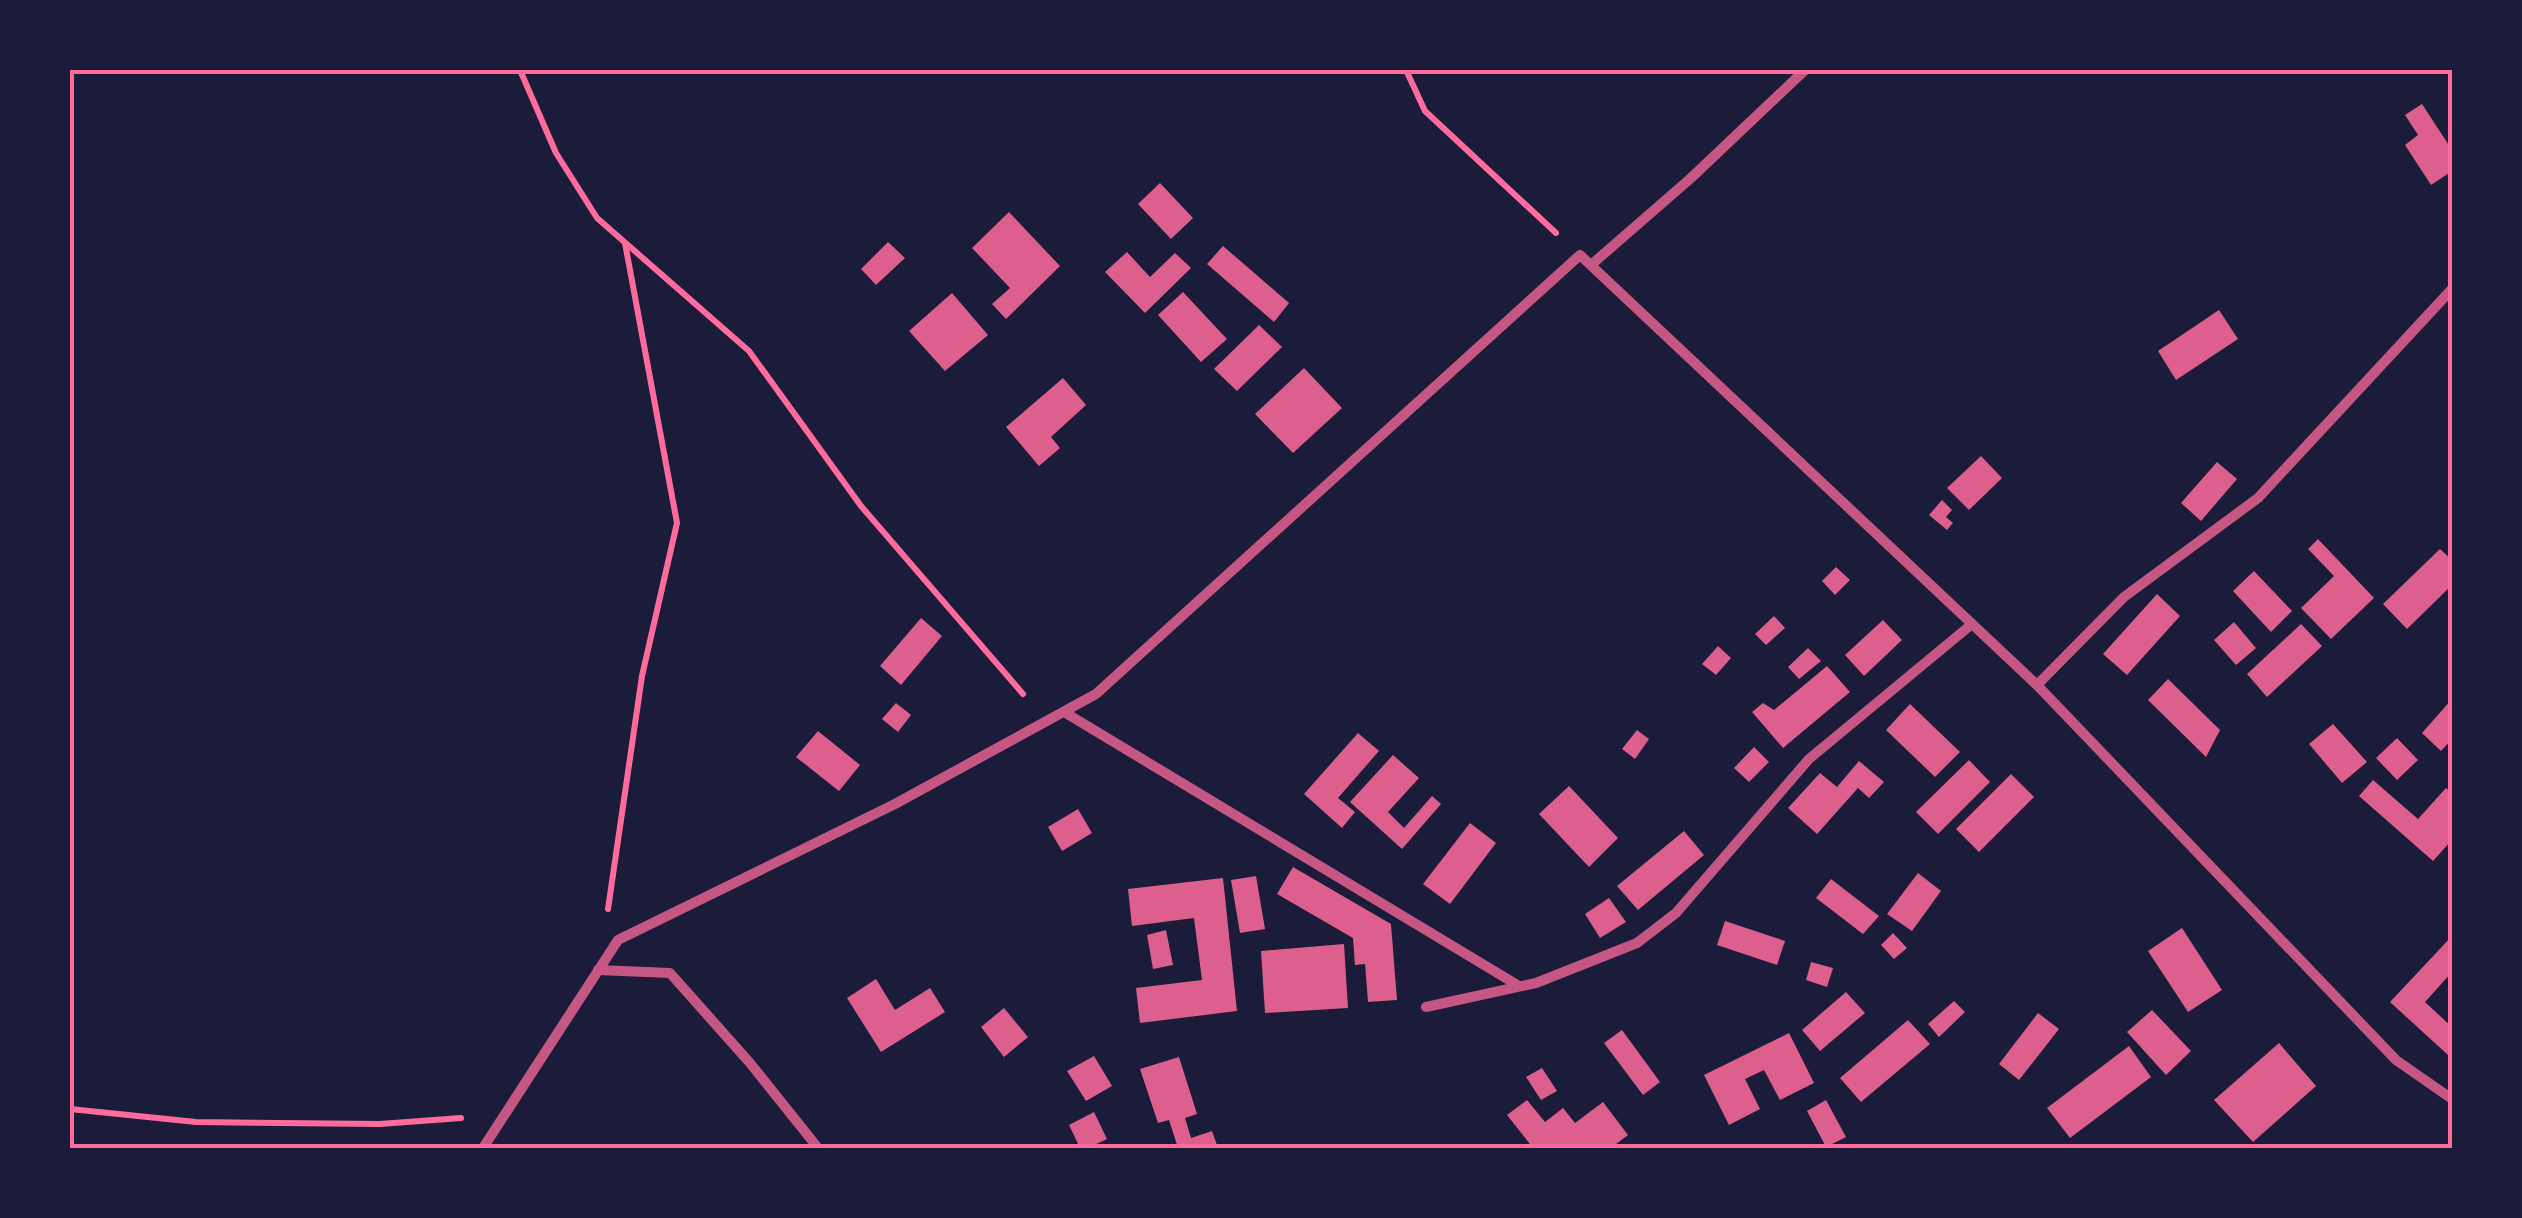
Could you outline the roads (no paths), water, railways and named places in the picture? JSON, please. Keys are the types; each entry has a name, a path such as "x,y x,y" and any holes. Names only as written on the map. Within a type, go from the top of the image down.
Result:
{"street":[{"path":"1591,265 1691,178 1805,70"},
{"path":"483,1148 618,940 895,804 1096,694 1580,255 2037,685 2396,1060 2452,1099"},
{"path":"2037,685 2124,597 2258,498 2452,289"},
{"path":"1426,1007 1520,986 1636,943 1676,914 1809,759 1972,624"},
{"path":"1064,712 1520,986"},
{"path":"598,970 670,973 818,1148"}]}
